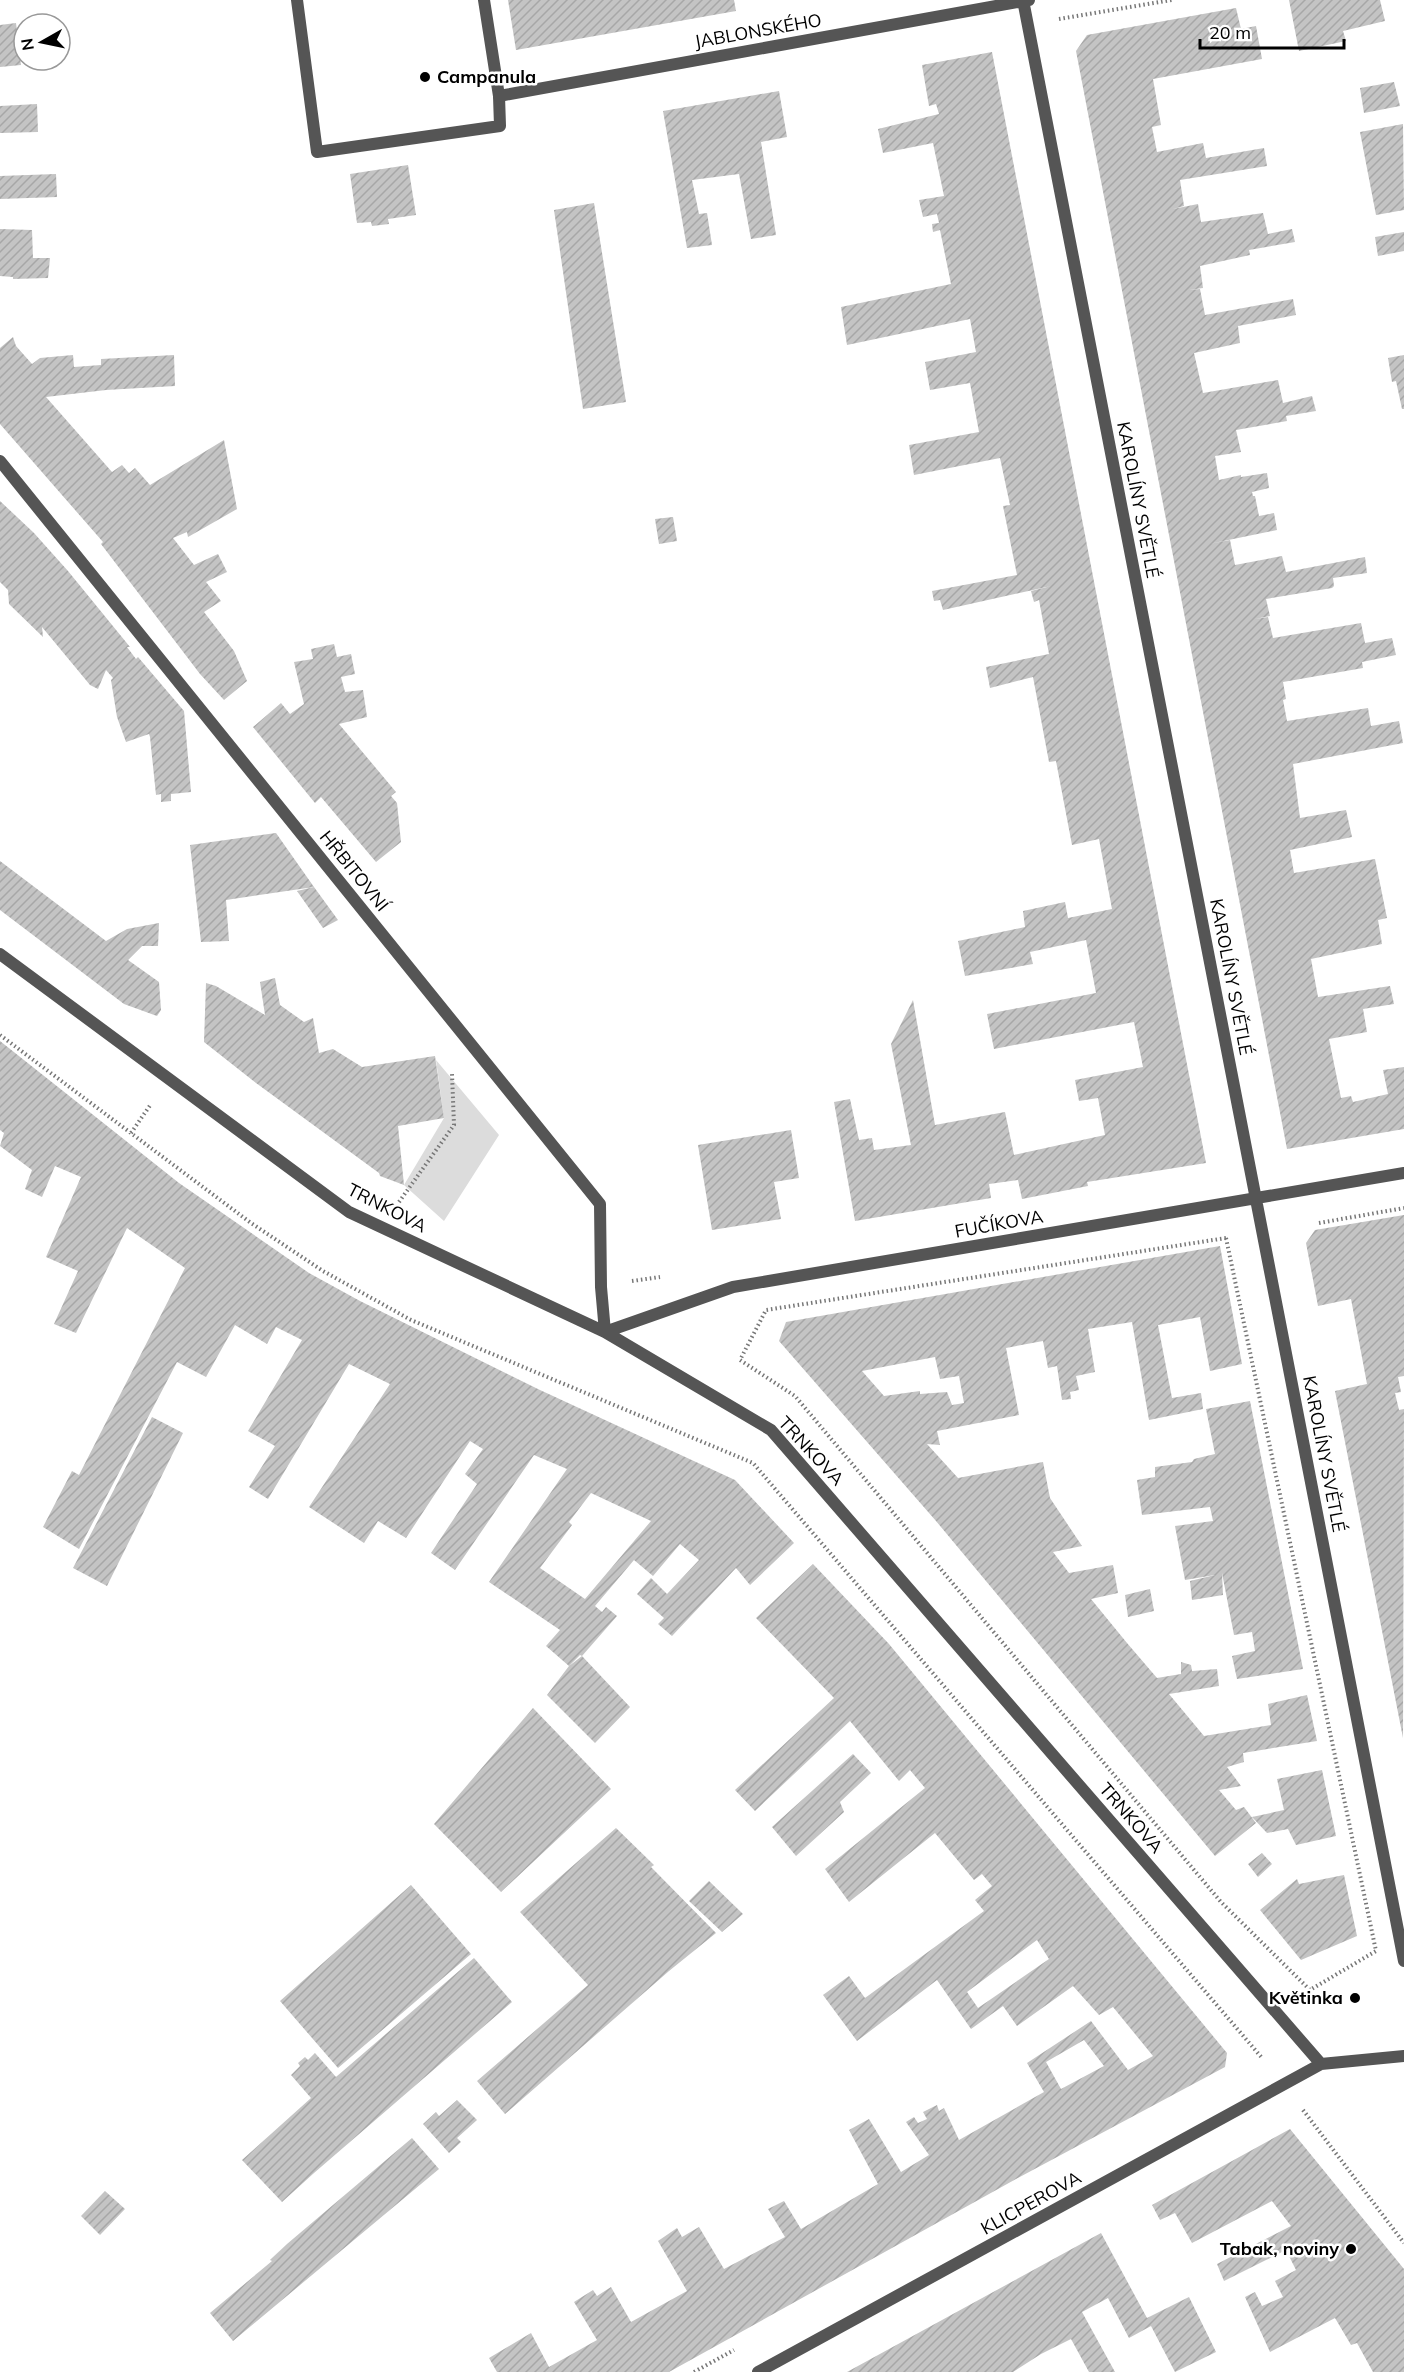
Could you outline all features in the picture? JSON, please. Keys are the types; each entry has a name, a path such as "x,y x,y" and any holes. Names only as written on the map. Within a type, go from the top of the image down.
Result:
{"street":[{"path":"297,0 317,152 500,126 499,96 484,0"},
{"name":"JABLONSKÉHO","path":"499,96 1026,1"},
{"name":"KAROLÍNY SVĚTLÉ","path":"1026,1 1404,1961"},
{"name":"HŘBITOVNÍ","path":"0,461 600,1204 601,1287 605,1332"},
{"name":"TRNKOVA","path":"0,954 349,1212 605,1332 771,1430 1321,2064"},
{"name":"FUČÍKOVA","path":"605,1332 733,1287 1404,1173"},
{"path":"1321,2064 1404,2056"},
{"name":"KLICPEROVA","path":"758,2372 1321,2064"}],"path":[{"path":"1053,20 1172,0"},
{"path":"382,1227 454,1125 451,1020"},
{"path":"0,1035 251,1223 323,1271 411,1320 753,1463 1226,2014 1285,2085 1404,2243"},
{"path":"1226,1238 1376,1951 1310,1990 1221,1902 795,1396 740,1360 766,1310 1226,1238"},
{"path":"601,1287 671,1275"}],"shaded area":[{"path":"436,1060 499,1135 444,1221 404,1185 444,1118"}],"building":[{"path":"508,0 734,0 736,11 516,50"},
{"path":"1289,0 1380,0 1385,21 1343,31 1346,41 1299,51"},
{"path":"1236,8 1241,29 1256,26 1262,59 1153,79 1161,125 1152,127 1157,152 1203,143 1206,158 1264,148 1267,166 1180,180 1184,206 1173,209 1198,204 1201,222 1263,213 1268,234 1292,229 1295,242 1249,250 1250,255 1200,266 1203,288 1189,290 1200,289 1205,315 1293,299 1296,315 1238,326 1240,343 1194,353 1203,393 1278,380 1283,403 1312,396 1316,411 1286,416 1287,421 1236,430 1241,452 1215,456 1219,480 1267,473 1269,488 1252,492 1259,516 1274,513 1277,530 1209,544 1230,540 1235,565 1282,556 1286,572 1365,557 1367,573 1333,578 1332,588 1266,599 1270,616 1255,619 1268,617 1273,638 1361,623 1365,643 1392,638 1396,655 1362,662 1363,668 1283,682 1286,699 1283,700 1287,721 1368,708 1371,726 1399,721 1403,743 1293,764 1300,818 1346,810 1352,837 1290,850 1294,873 1375,859 1387,918 1378,920 1382,944 1311,959 1318,997 1390,986 1394,1004 1363,1009 1367,1032 1329,1039 1341,1098 1351,1096 1353,1102 1388,1094 1383,1070 1404,1067 1404,1129 1287,1149 1076,51 1087,35"},
{"path":"12,24 12,66 0,67 0,25"},
{"path":"992,52 1206,1163 1087,1182 1088,1186 1022,1199 1018,1180 989,1184 991,1198 855,1221 834,1102 850,1099 859,1140 872,1138 874,1150 911,1145 891,1044 913,1000 935,1125 1005,1112 1014,1155 1105,1135 1098,1098 1079,1101 1075,1080 1143,1067 1134,1022 994,1049 987,1014 1096,993 1086,940 1030,952 1033,964 965,976 958,941 1025,927 1023,911 1065,902 1068,918 1112,909 1099,839 1072,845 1056,761 1049,762 1033,677 990,688 986,667 1049,654 1039,600 1034,602 1031,591 1051,586 943,610 940,600 934,601 932,591 1017,575 1003,506 1010,505 1000,458 914,475 909,445 979,432 970,383 930,390 925,362 976,352 970,319 847,345 841,307 951,284 940,230 933,232 932,224 939,223 937,214 923,217 919,200 944,196 933,143 883,153 878,129 939,114 936,104 929,106 922,65"},
{"path":"1394,82 1400,106 1364,113 1360,88"},
{"path":"779,91 787,137 761,142 776,235 751,239 739,174 692,180 699,214 707,213 712,245 687,248 663,111"},
{"path":"37,104 38,132 0,133 0,106"},
{"path":"1403,124 1404,210 1376,215 1360,132"},
{"path":"408,165 416,215 388,219 389,224 372,226 371,222 357,223 350,174"},
{"path":"56,174 57,197 0,199 0,176"},
{"path":"594,203 626,402 583,409 554,210"},
{"path":"0,229 32,230 33,258 50,258 48,278 13,279 13,277 0,276"},
{"path":"1404,232 1404,251 1378,256 1375,237"},
{"path":"13,337 16,346 32,364 40,358 73,355 74,367 101,365 101,359 174,355 175,386 106,390 46,397 112,472 122,465 129,473 135,468 150,485 224,440 237,509 188,537 187,532 173,538 194,565 218,554 227,572 206,582 221,601 204,612 234,651 247,681 224,700 200,674 101,544 103,542 0,424 0,348"},
{"path":"1404,355 1404,409 1402,409 1396,381 1392,382 1388,358"},
{"path":"0,501 34,533 68,571 130,647 127,647 136,659 138,657 184,711 191,792 171,794 171,801 161,802 161,794 156,795 149,734 126,742 117,717 111,680 113,678 106,670 98,689 90,685 42,627 43,637 9,604 8,590 0,582"},
{"path":"673,517 677,541 659,544 655,519"},
{"path":"334,644 337,657 351,654 355,674 341,677 345,692 363,690 367,717 339,724 396,792 391,796 397,803 401,842 376,862 321,797 315,803 253,727 281,703 290,714 304,704 294,662 313,659 311,649"},
{"path":"276,833 314,887 226,900 229,941 201,942 190,845"},
{"path":"0,861 106,941 127,929 159,923 158,946 142,946 128,960 159,982 161,1010 157,1016 124,1004 0,910"},
{"path":"314,887 338,920 323,928 297,891"},
{"path":"275,978 280,1005 304,1022 313,1018 319,1053 333,1049 362,1067 435,1056 444,1118 398,1126 404,1185 380,1176 204,1042 206,983 216,986 265,1015 260,982"},
{"path":"0,1041 179,1183 309,1273 360,1301 540,1390 735,1480 794,1543 750,1585 736,1568 672,1636 658,1624 664,1618 637,1594 651,1578 667,1594 699,1560 680,1544 653,1576 634,1560 595,1606 602,1612 606,1607 617,1616 582,1656 580,1655 569,1666 546,1646 560,1630 489,1582 567,1469 534,1455 455,1570 431,1553 477,1484 465,1474 483,1449 470,1441 406,1538 378,1521 364,1543 309,1507 390,1384 349,1364 268,1499 249,1487 275,1446 248,1431 302,1340 276,1327 267,1344 235,1325 206,1377 177,1362 79,1549 43,1527 72,1471 79,1475 185,1268 127,1228 76,1333 54,1324 78,1271 46,1257 81,1177 55,1166 42,1197 25,1189 32,1170 0,1146 4,1133 0,1130","holes":["591,1493 651,1521 585,1599 540,1568 572,1525 569,1522"]},
{"path":"791,1130 799,1178 774,1182 781,1219 712,1230 698,1145"},
{"path":"1404,1215 1404,1376 1398,1377 1401,1392 1395,1393 1399,1410 1404,1409 1403,1738 1335,1391 1367,1384 1351,1299 1318,1306 1306,1243 1315,1230"},
{"path":"1220,1246 1242,1364 1210,1371 1200,1317 1158,1325 1172,1398 1201,1393 1203,1409 1149,1420 1132,1322 1088,1329 1095,1372 1076,1376 1079,1390 1070,1392 1071,1399 1062,1400 1057,1366 1048,1368 1043,1341 1006,1348 1019,1415 937,1431 940,1445 927,1444 958,1478 1043,1462 1050,1498 1082,1546 1053,1552 1069,1573 1113,1565 1118,1593 1091,1599 1127,1643 1157,1678 1181,1674 1181,1662 1191,1665 1192,1671 1217,1669 1219,1686 1169,1694 1204,1736 1271,1725 1268,1704 1307,1695 1317,1741 1243,1753 1244,1762 1227,1767 1241,1786 1219,1790 1236,1810 1244,1807 1256,1823 1215,1856 936,1521 779,1341 786,1322","holes":["935,1357 940,1379 959,1376 964,1403 952,1405 947,1392 920,1394 920,1391 884,1396 862,1371"]},
{"path":"1250,1401 1303,1669 1237,1679 1232,1656 1255,1651 1252,1632 1234,1635 1222,1573 1223,1595 1192,1600 1190,1581 1215,1575 1185,1580 1175,1526 1213,1521 1210,1507 1142,1515 1137,1480 1155,1477 1155,1467 1192,1462 1194,1459 1215,1454 1206,1409"},
{"path":"152,1417 183,1433 107,1586 73,1568"},
{"path":"813,1564 889,1644 1227,2053 1225,2067 1016,2179 669,2372 497,2372 489,2358 531,2333 549,2367 597,2340 574,2302 593,2290 597,2296 611,2287 631,2322 687,2291 658,2241 677,2228 682,2237 699,2227 724,2269 785,2237 768,2209 784,2201 801,2229 878,2184 849,2130 869,2119 901,2172 929,2155 906,2122 914,2117 918,2123 927,2119 923,2112 937,2105 939,2111 944,2108 959,2140 1044,2092 1027,2063 1091,2021 1128,2070 1153,2056 1113,2007 1099,2015 1073,1986 1017,2026 1003,2006 971,2029 937,1980 857,2041 823,1995 849,1976 865,1998 984,1911 975,1900 992,1886 982,1874 974,1880 935,1833 849,1902 825,1869 925,1788 910,1770 899,1781 850,1721 755,1811 735,1790 834,1698 756,1618","holes":["1037,1940 1049,1959 978,2008 967,1992","1084,2040 1104,2066 1061,2089 1046,2062"]},
{"path":"1150,1589 1154,1611 1128,1617 1125,1595"},
{"path":"582,1656 630,1707 595,1743 547,1695 569,1666"},
{"path":"533,1708 611,1789 501,1892 434,1824"},
{"path":"853,1754 871,1773 840,1802 844,1812 796,1856 772,1827"},
{"path":"1322,1770 1336,1836 1296,1845 1288,1829 1267,1833 1252,1817 1284,1810 1277,1779"},
{"path":"616,1828 654,1865 651,1867 716,1933 505,2114 477,2081 588,1985 520,1912"},
{"path":"1262,1853 1272,1864 1258,1877 1248,1864"},
{"path":"1344,1875 1357,1936 1301,1960 1260,1910 1297,1879 1299,1884"},
{"path":"709,1881 743,1914 722,1932 689,1901"},
{"path":"411,1885 471,1954 338,2068 280,2001"},
{"path":"474,1958 512,2002 282,2202 242,2160 311,2098 291,2075 300,2066 298,2063 305,2057 308,2060 315,2053 336,2077"},
{"path":"457,2100 477,2120 457,2138 461,2142 449,2153 423,2124 436,2112 439,2116"},
{"path":"1290,2129 1404,2269 1404,2372 1373,2372 1357,2343 1351,2345 1335,2318 1270,2352 1245,2297 1255,2292 1262,2306 1283,2297 1275,2281 1296,2270 1286,2250 1224,2281 1217,2264 1291,2226 1272,2201 1192,2243 1175,2213 1160,2220 1152,2205"},
{"path":"412,2138 439,2169 233,2341 210,2313"},
{"path":"105,2191 125,2209 100,2235 81,2216"},
{"path":"1101,2233 1147,2318 1189,2297 1216,2352 1175,2372 1151,2326 1129,2338 1108,2298 1082,2312 1115,2372 1089,2372 1071,2339 1013,2372 847,2372"}],"place":[{"name":"Campanula","path":"425,77"},
{"name":"Květinka","path":"1355,1998"},
{"name":"Tabak, noviny","path":"1351,2249"}]}
